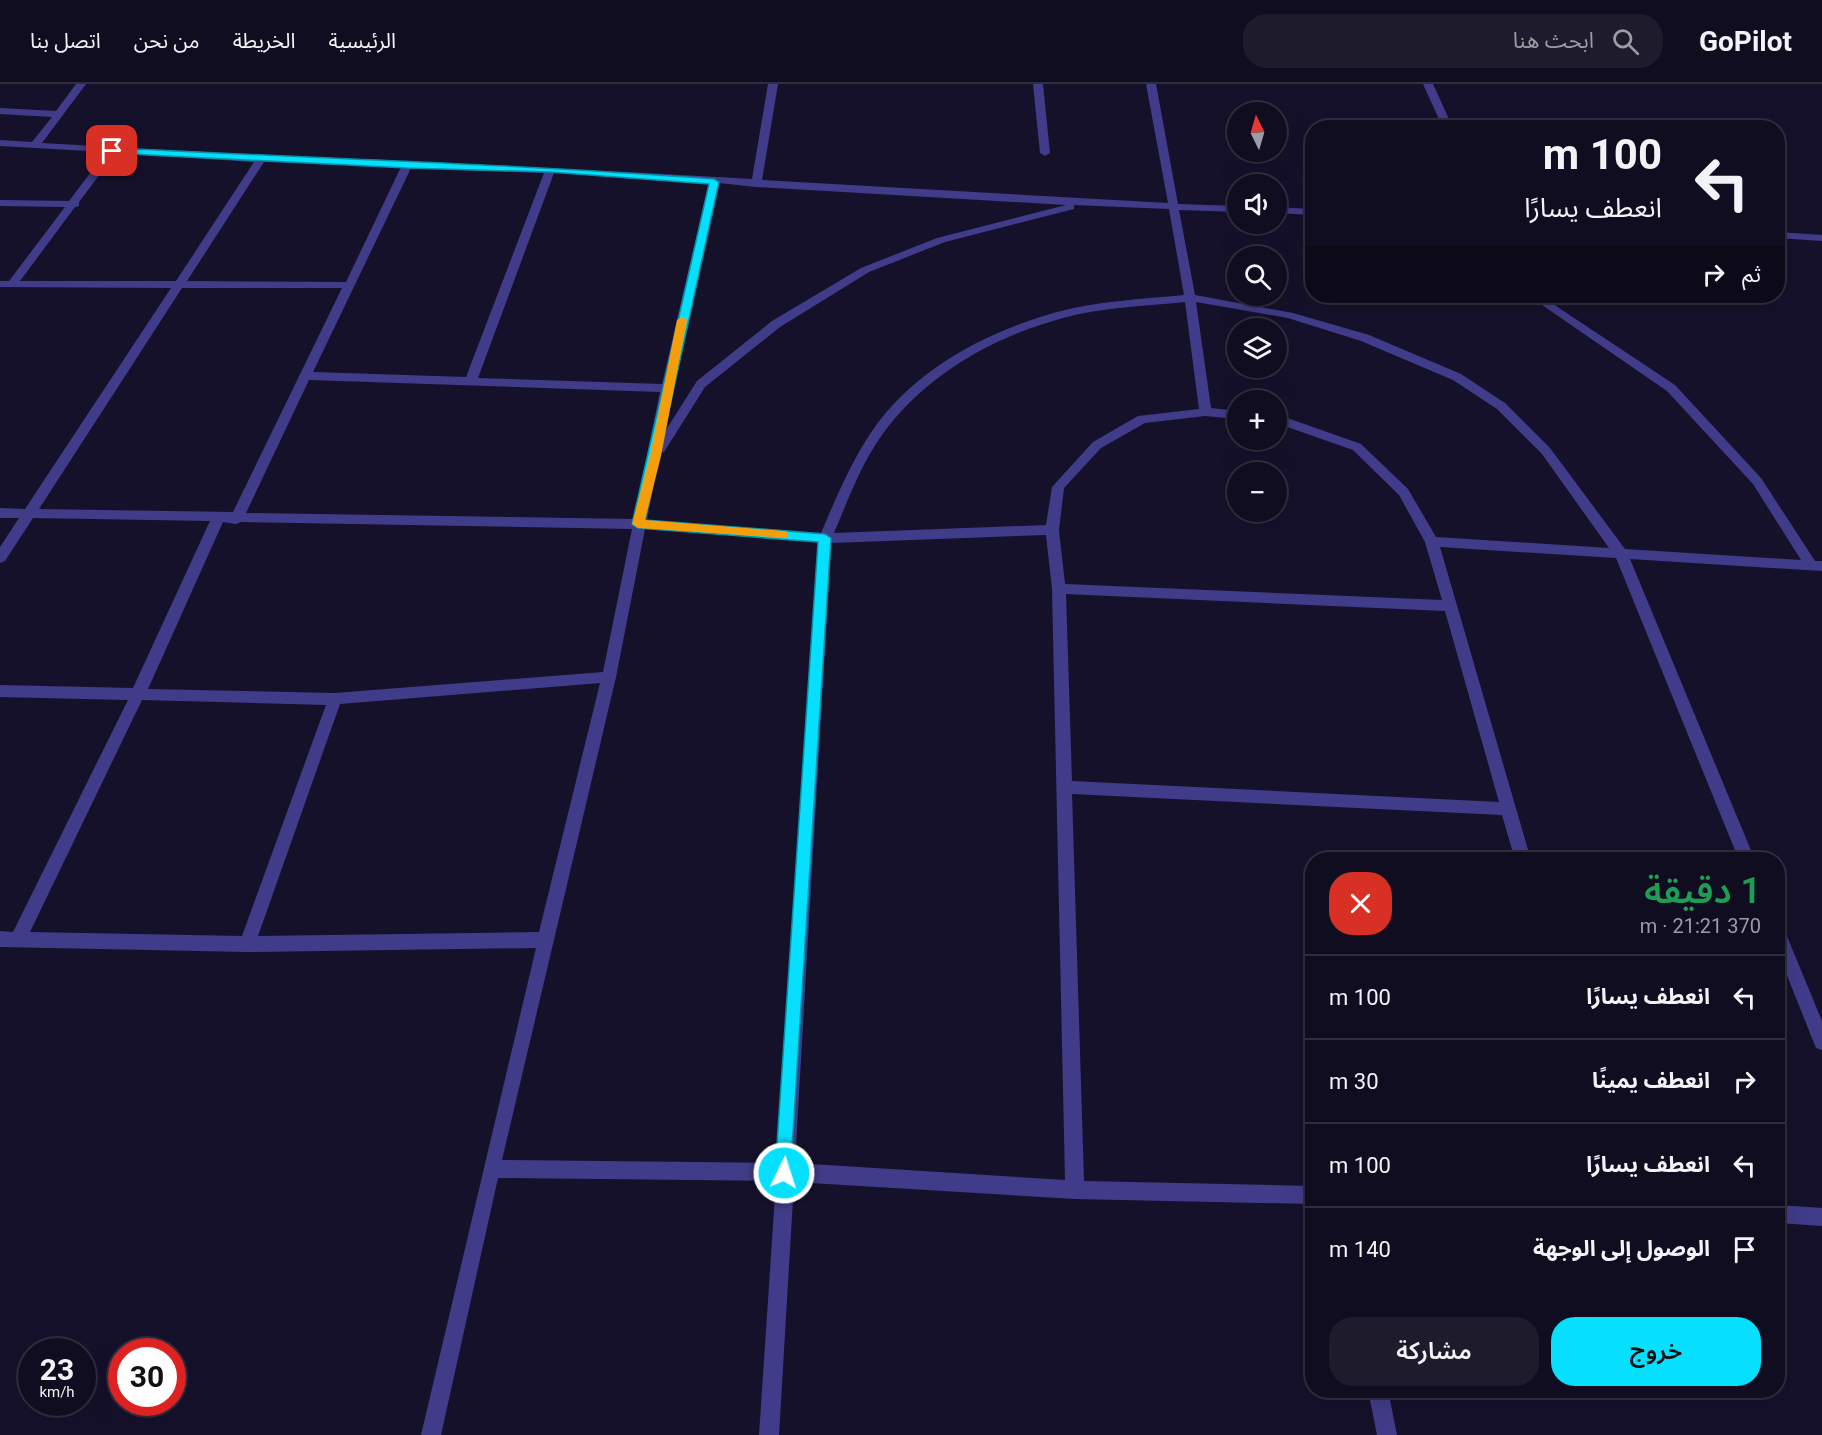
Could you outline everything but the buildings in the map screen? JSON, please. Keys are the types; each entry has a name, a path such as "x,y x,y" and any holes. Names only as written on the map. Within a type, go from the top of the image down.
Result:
{"street":[{"path":"35,145 81,84"},
{"path":"756,184 773,84"},
{"path":"1038,84 1045,153"},
{"path":"1151,84 1190,298 1205,412"},
{"path":"1428,84 1444,120"},
{"path":"0,111 58,114"},
{"path":"0,143 261,159 550,170 714,182 1227,209"},
{"path":"12,284 75,204 112,151"},
{"path":"0,558 261,159"},
{"path":"236,519 407,166"},
{"path":"471,380 550,170"},
{"path":"431,1435 491,1169 609,677 638,524 655,456 667,388 714,182"},
{"path":"0,203 75,204"},
{"path":"655,456 701,384 776,324 865,270 942,240 1085,203"},
{"path":"1287,211 1305,212"},
{"path":"1785,235 1822,238"},
{"path":"0,284 350,285"},
{"path":"769,1435 825,538 849,483 877,433 912,393 954,360 998,337 1060,315 1112,305 1190,298 1289,315 1365,338 1457,377 1501,406 1546,451 1621,554 1744,852"},
{"path":"1544,303 1671,388 1757,481 1816,565"},
{"path":"304,376 667,388"},
{"path":"1075,1190 1059,589 1052,530 1058,487 1097,445 1142,419 1205,412 1227,414"},
{"path":"1287,422 1357,447 1404,492 1432,542 1521,852"},
{"path":"0,513 236,519 638,524 825,538 1052,530"},
{"path":"18,939 138,694 218,518"},
{"path":"1432,542 1816,565"},
{"path":"1059,589 1451,606"},
{"path":"0,691 335,699 609,677"},
{"path":"247,944 335,699"},
{"path":"1064,788 1508,808"},
{"path":"0,939 247,944 547,940"},
{"path":"1785,950 1822,1042"},
{"path":"491,1169 784,1173 1075,1190 1305,1195"},
{"path":"1785,1214 1822,1217"},
{"path":"1380,1398 1387,1435"}],"slow traffic":[{"path":"682,320 655,456 638,524 784,535"}],"route":[{"path":"112,151 407,166 550,170 714,182 667,388 655,456 638,524 825,538 784,1173"}]}
